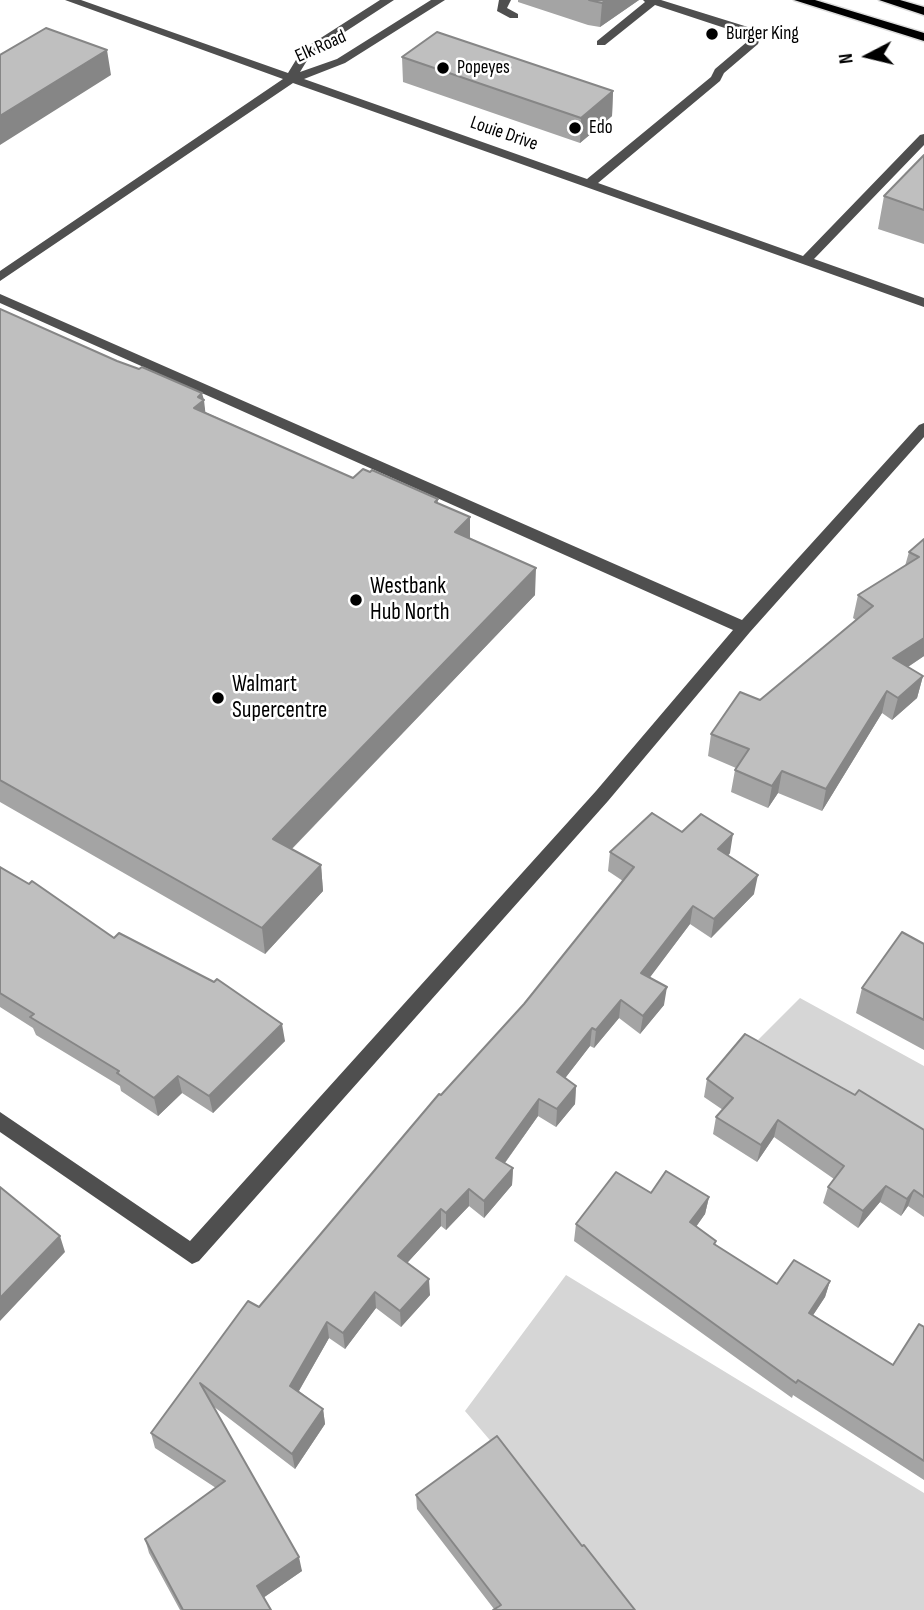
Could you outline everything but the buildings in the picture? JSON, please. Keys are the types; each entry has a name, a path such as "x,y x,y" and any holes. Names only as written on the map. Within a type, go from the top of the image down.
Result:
{"highway":[{"path":"801,0 924,37"},
{"path":"841,0 924,24"},
{"path":"886,0 924,12"}],"street":[{"name":"Louie Drive","path":"71,0 924,303"},
{"name":"Elk Road","path":"290,80 306,52 388,0"},
{"name":"Elk Road","path":"290,80 341,61 439,0"},
{"path":"505,0 501,9 514,16"},
{"path":"589,184 716,79 719,71 754,42 755,34 650,1 601,43"},
{"path":"0,277 290,80"},
{"path":"805,261 924,138"},
{"path":"0,298 744,628"},
{"path":"0,1121 192,1255 602,796 744,628 924,428"}],"shaded area":[{"path":"800,998 924,1066 924,1135 758,1040"},
{"path":"566,1275 924,1493 924,1610 635,1610 465,1411"}],"place":[{"name":"Burger King","path":"712,34"},
{"name":"Popeyes","path":"443,68"},
{"name":"Edo","path":"575,128"},
{"name":"Westbank Hub North","path":"356,600"},
{"name":"Walmart Supercentre","path":"218,698"}]}
